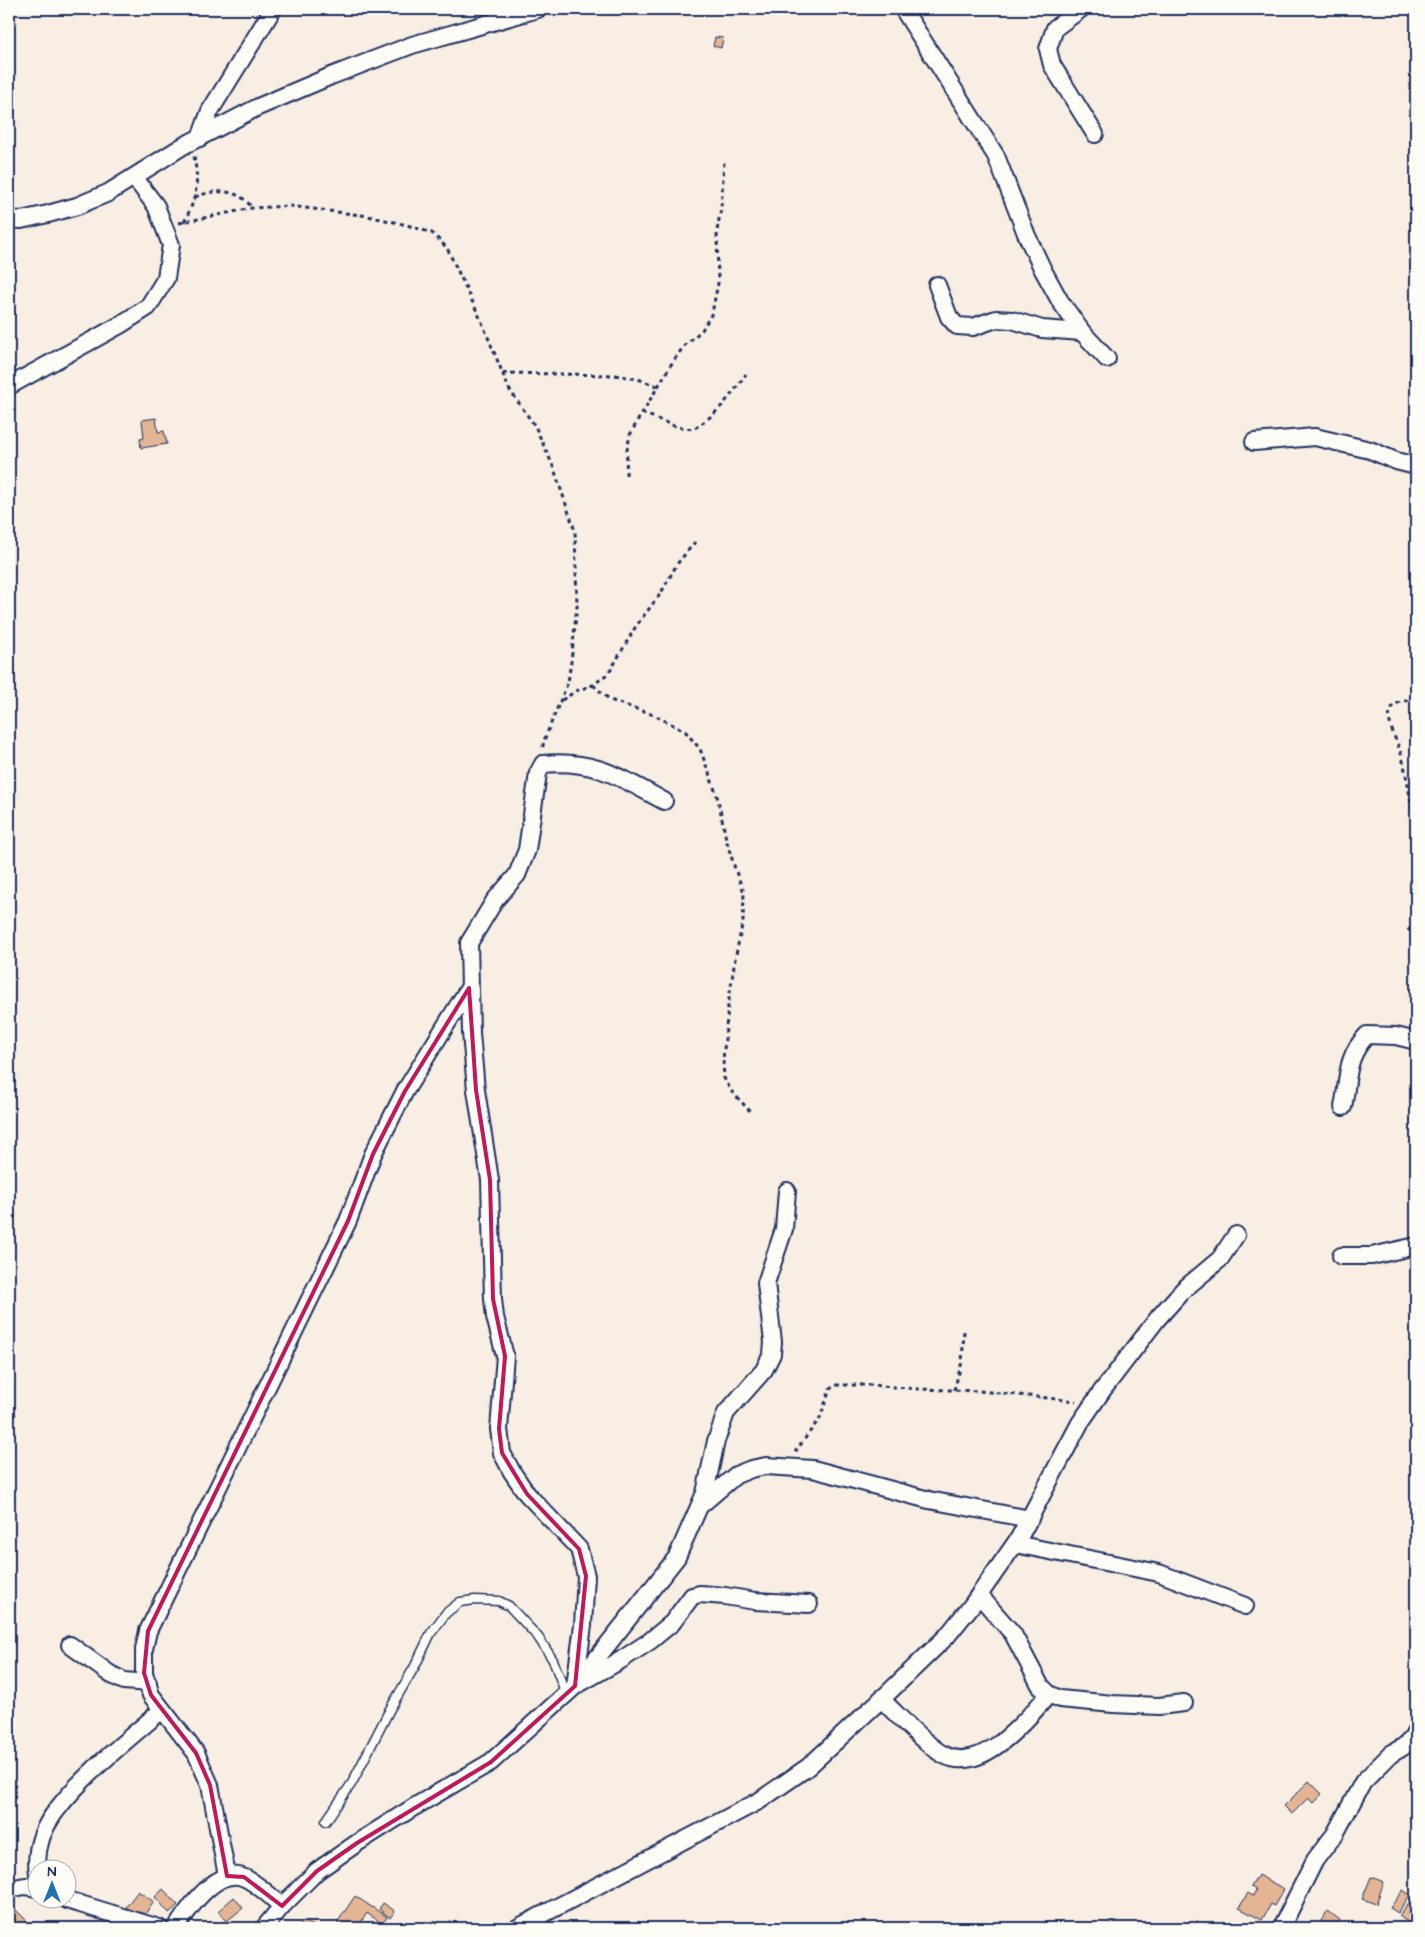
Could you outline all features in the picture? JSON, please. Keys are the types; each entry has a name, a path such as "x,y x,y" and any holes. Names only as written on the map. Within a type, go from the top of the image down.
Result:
{"street":[{"path":"195,140 210,111 273,9"},
{"path":"9,219 21,220 77,206 108,193 195,140 258,107 330,76 412,45 538,9"},
{"path":"903,9 996,156 1027,236 1060,301 1082,332 1107,359"},
{"path":"1080,9 1055,28 1048,49 1052,65 1095,134"},
{"path":"9,386 120,325 148,307 166,278 171,245 156,206 134,177"},
{"path":"937,285 949,317 958,326 973,327 996,319 1012,320 1042,329 1082,332"},
{"path":"1254,442 1316,437 1370,450 1396,461 1416,466"},
{"path":"571,1690 583,1625 586,1576 583,1562 579,1549 527,1494 502,1453 499,1429 505,1356 495,1317 493,1298 490,1180 476,1090 468,943 496,900 517,876 527,850 538,773 543,764 554,762 582,764 608,772 664,801"},
{"path":"227,1876 210,1785 196,1753 151,1695 144,1672 144,1649 148,1631 348,1222 373,1154 406,1092 469,988"},
{"path":"1343,1107 1347,1087 1348,1066 1359,1044 1367,1035 1396,1036 1416,1040"},
{"path":"264,1928 282,1906 317,1871 349,1848 414,1807 491,1762 571,1690 677,1557 705,1493 716,1441 726,1412 764,1370 772,1354 773,1342 766,1283 784,1228 787,1190"},
{"path":"517,1928 759,1801 808,1767 947,1636 1015,1544 1080,1423 1094,1402 1158,1318 1183,1290 1220,1259 1236,1235"},
{"path":"1341,1256 1372,1256 1416,1246"},
{"path":"700,1506 736,1475 766,1466 813,1469 929,1500 1030,1519"},
{"path":"1015,1544 1159,1573 1244,1606"},
{"path":"571,1690 650,1641 672,1623 692,1596 700,1594 755,1601 809,1604"},
{"path":"978,1596 1013,1634 1040,1685 1049,1694 1060,1699 1113,1704 1159,1706 1184,1703"},
{"path":"70,1645 110,1674 124,1681 148,1683"},
{"path":"881,1699 943,1755 963,1761 998,1746 1024,1723 1049,1694"},
{"path":"37,1860 40,1841 52,1816 84,1780 162,1710"},
{"path":"1281,1928 1315,1860 1335,1834 1363,1782 1391,1754 1412,1739 1416,1731"},
{"path":"176,1928 203,1893 213,1884 227,1876 244,1878 282,1906"},
{"path":"9,1888 28,1886"},
{"path":"78,1903 159,1928"}],"lane":[{"path":"326,1821 352,1783 415,1666 430,1633 446,1612 460,1602 475,1600 499,1601 509,1606 538,1637 571,1690"}],"path":[{"path":"184,222 196,197 195,140"},
{"path":"626,475 630,435 676,357 684,346 702,330 712,313 718,283 717,231 721,208 724,162"},
{"path":"196,197 202,194 230,192 238,194 247,200 252,208"},
{"path":"163,225 252,208 290,206 368,216 407,225 432,233 447,248 482,320 509,388 535,426 553,466 575,531 577,606 568,682 545,738 540,767"},
{"path":"503,372 615,375 638,378 658,386"},
{"path":"642,413 677,426 692,429 701,424 733,394 746,374"},
{"path":"561,701 576,691 592,685 609,673 636,626 661,593 677,564 695,542"},
{"path":"592,685 610,700 654,715 685,731 700,749 709,773 718,799 726,838 744,892 743,921 728,1006 723,1061 724,1078 731,1092 750,1111"},
{"path":"1416,699 1401,702 1394,706 1390,713 1391,728 1404,762 1416,834"},
{"path":"1411,801 1416,801"},
{"path":"1408,930 1416,920"},
{"path":"954,1390 962,1362 964,1331"},
{"path":"790,1468 796,1451 820,1418 830,1389 836,1385 870,1385 918,1390 980,1391 1094,1402"}],"highlighted area":[{"path":"469,988 476,1090 490,1180 493,1299 505,1356 499,1429 502,1453 527,1494 579,1549 586,1576 575,1686 491,1762 357,1843 317,1871 282,1906 244,1877 227,1876 210,1785 196,1753 151,1695 144,1673 148,1631 348,1221 373,1154 405,1091"}],"building":[{"path":"715,37 723,38 721,48 713,46"},
{"path":"156,418 158,432 164,431 167,444 141,448 140,439 144,438 142,420"},
{"path":"1309,1781 1322,1794 1313,1803 1308,1798 1292,1814 1284,1806"},
{"path":"1258,1875 1284,1889 1274,1906 1271,1904 1262,1920 1239,1908 1248,1893 1253,1896 1256,1890 1251,1887"},
{"path":"1371,1877 1384,1882 1376,1904 1362,1899"},
{"path":"163,1889 178,1905 169,1913 155,1897"},
{"path":"1403,1890 1410,1895 1398,1913 1390,1908"},
{"path":"138,1891 154,1902 142,1918 126,1907"},
{"path":"1416,1893 1416,1923 1414,1927 1399,1916"},
{"path":"355,1896 387,1917 383,1924 367,1913 357,1928 345,1928 337,1923"},
{"path":"234,1897 243,1908 227,1921 218,1911"},
{"path":"383,1903 395,1911 390,1918 379,1909"},
{"path":"15,1909 27,1921 20,1928 9,1928 9,1916"},
{"path":"1328,1911 1340,1920 1334,1928 1316,1928"},
{"path":"303,1921 319,1928 299,1928"}]}
